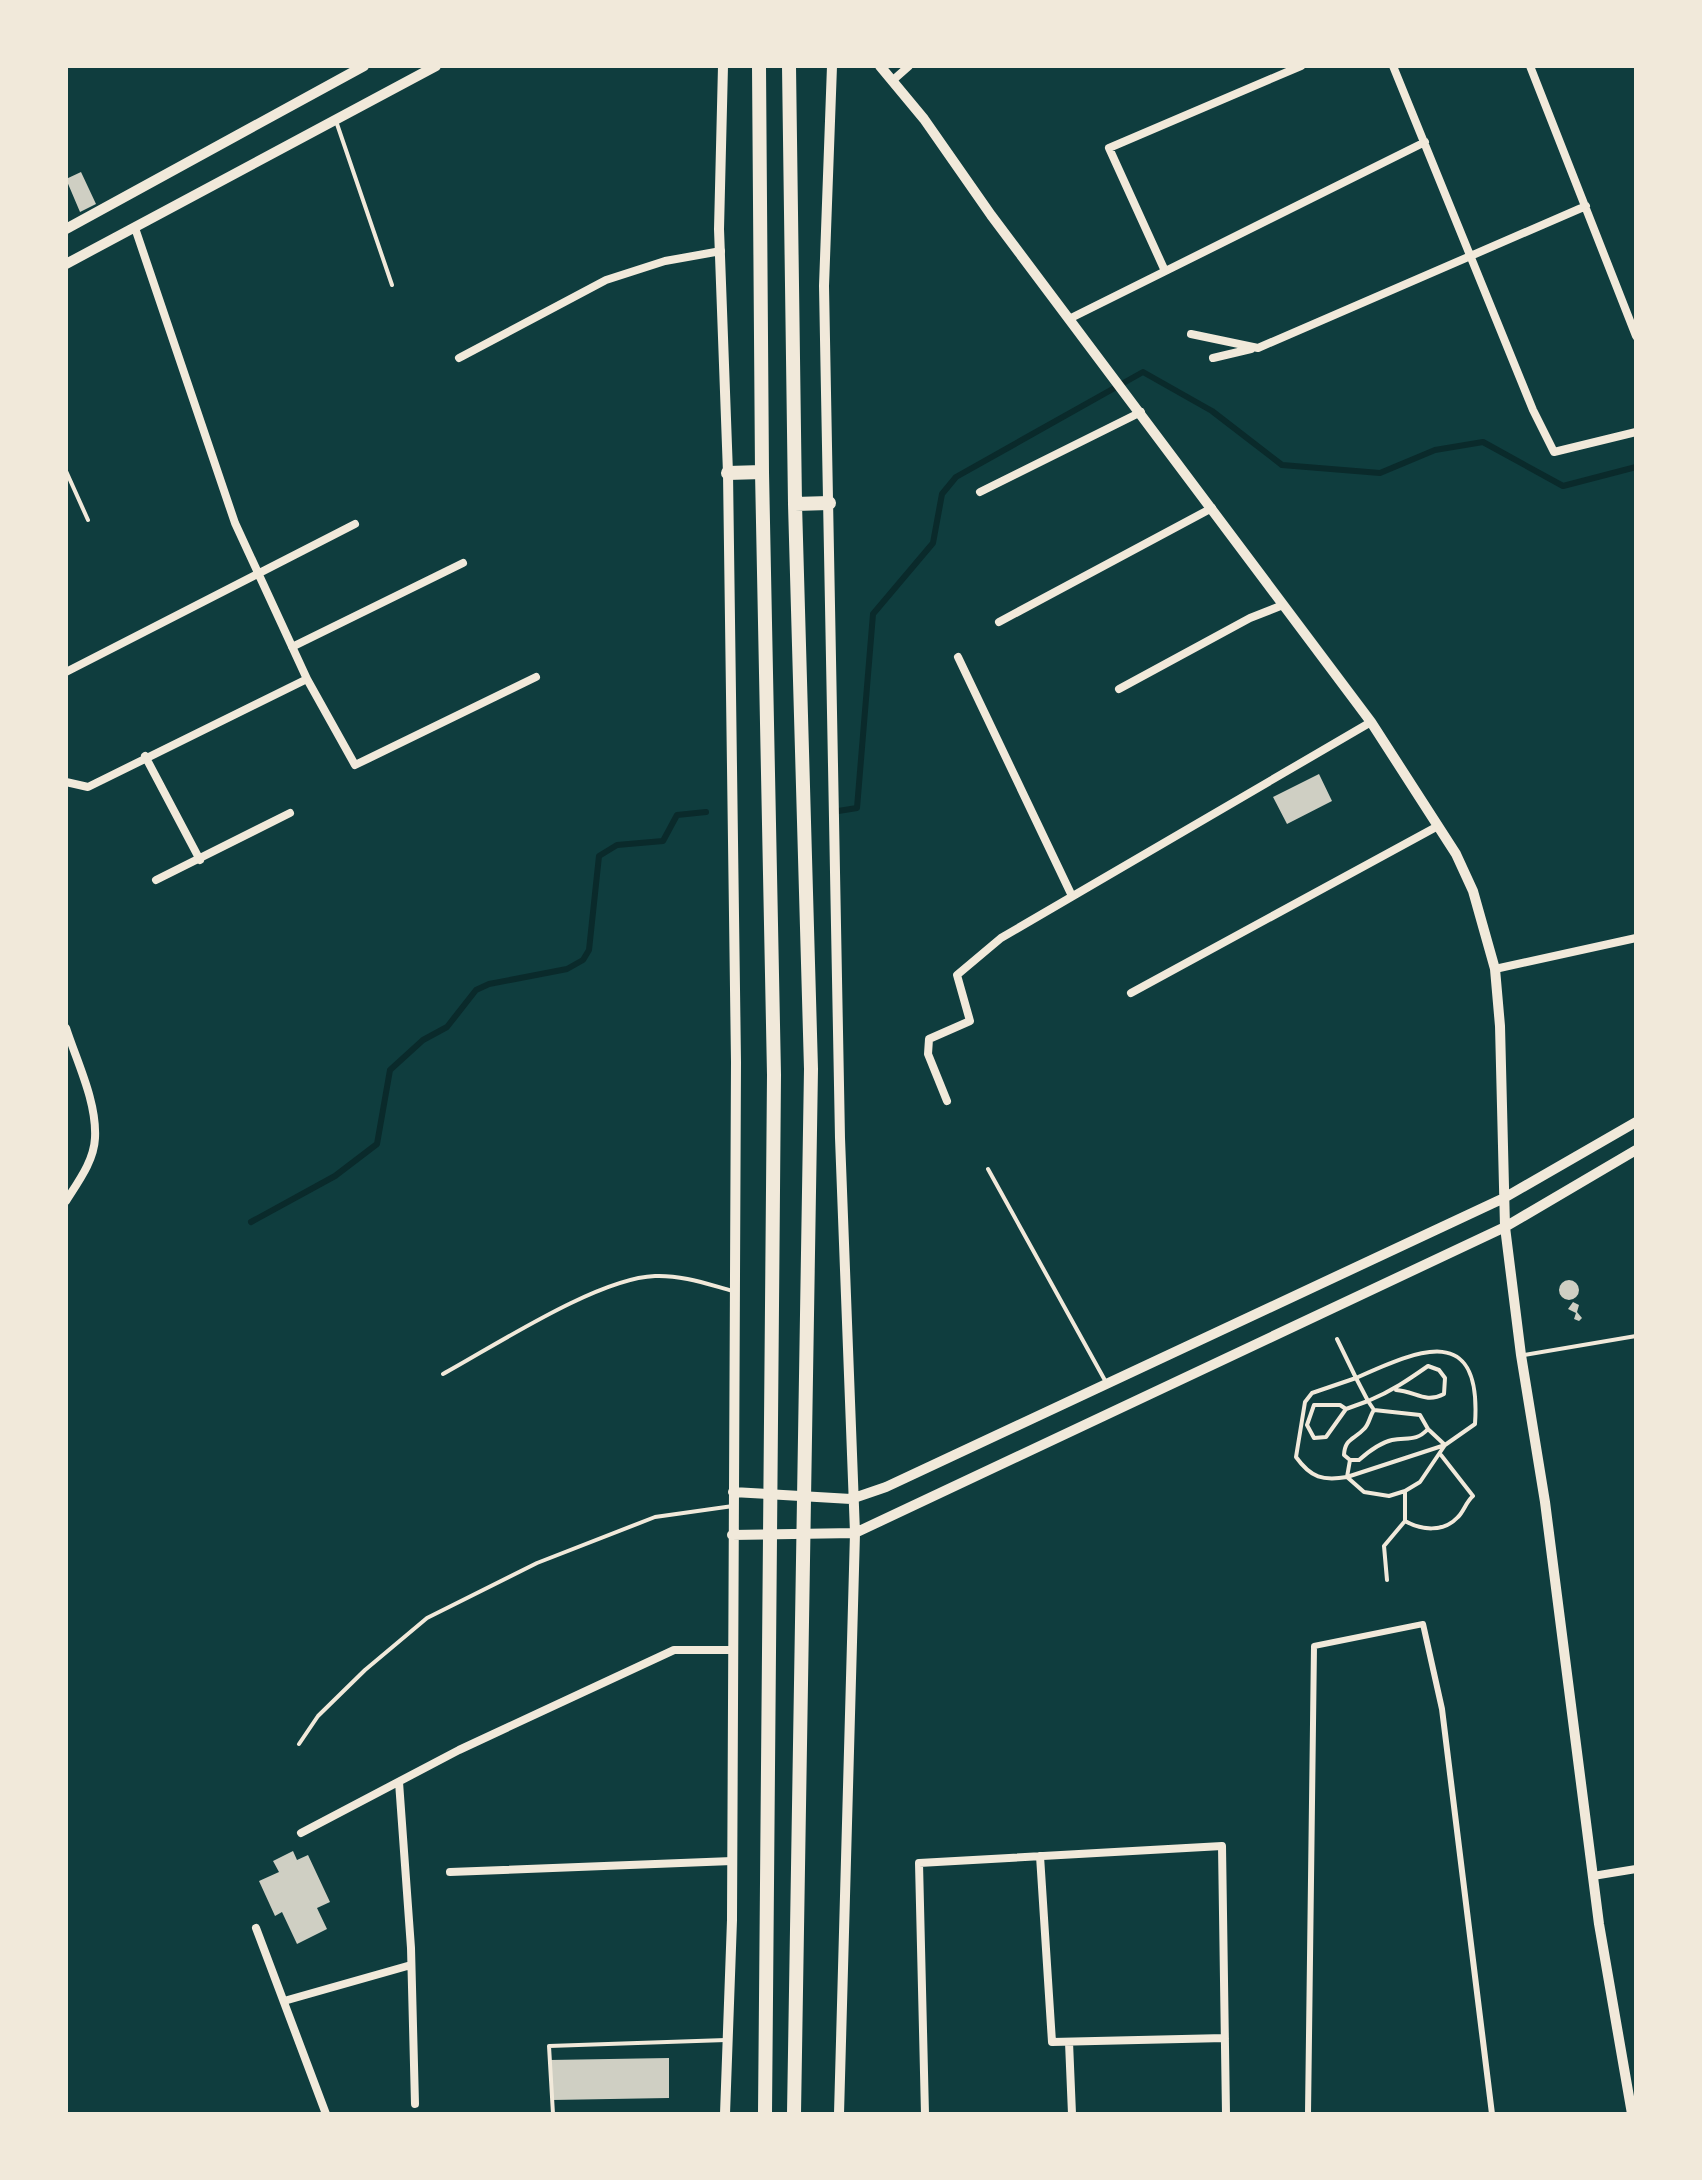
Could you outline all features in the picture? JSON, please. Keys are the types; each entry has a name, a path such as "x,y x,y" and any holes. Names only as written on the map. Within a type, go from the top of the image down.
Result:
{"highway":[{"path":"759,66 762,472 774,1075 765,2114"},
{"path":"789,66 795,504 811,1136 801,1560 794,2114"},
{"path":"728,473 762,472"},
{"path":"795,504 829,503"}],"street":[{"path":"66,229 364,66"},
{"path":"66,264 436,66"},
{"path":"723,66 721,251 728,473 736,1292 732,1861 725,2114"},
{"path":"832,66 824,286 840,1138 851,1499 855,1533 839,2114"},
{"path":"880,66 1371,722 1438,826 1473,891 1495,969 1505,1227 1521,1355 1545,1502 1593,1876 1632,2114"},
{"path":"892,81 909,66"},
{"path":"1165,271 1109,148 1301,66"},
{"path":"1393,66 1533,410 1554,452 1636,432"},
{"path":"1530,66 1636,336"},
{"path":"1069,319 1425,142"},
{"path":"1213,358 1258,348 1586,206"},
{"path":"135,228 235,523 307,679 355,765 536,677"},
{"path":"459,358 606,280 665,261 721,251"},
{"path":"1191,334 1258,348"},
{"path":"980,492 1138,407"},
{"path":"999,622 1212,508"},
{"path":"66,672 257,571 355,524"},
{"path":"292,647 463,563"},
{"path":"1119,689 1250,618 1283,605"},
{"path":"958,657 1072,896"},
{"path":"66,782 88,787 145,756 307,679"},
{"path":"947,1101 928,1054 929,1039 970,1021 957,975 1001,938 1371,722"},
{"path":"145,756 200,860"},
{"path":"156,880 290,813"},
{"path":"1131,993 1438,826"},
{"path":"1495,969 1636,938"},
{"path":"66,1028 90,1103 95,1138 86,1169 66,1201"},
{"path":"733,1492 851,1499 886,1487 1504,1198 1636,1122"},
{"path":"732,1535 855,1533 1505,1227 1636,1150"},
{"path":"1308,2114 1314,1646 1423,1624 1442,1709 1492,2114"},
{"path":"301,1833 399,1782 674,1650 732,1650"},
{"path":"399,1782 411,1965 415,2104"},
{"path":"925,2114 919,1863 1222,1846 1226,2114"},
{"path":"1040,1856 1052,2042 1225,2038"},
{"path":"450,1872 732,1861"},
{"path":"1593,1876 1636,1869"},
{"path":"256,1928 326,2114"},
{"path":"284,2001 411,1965"},
{"path":"1069,2042 1072,2114"}],"lane":[{"path":"336,121 392,285"},
{"path":"66,471 88,520"},
{"path":"988,1169 1107,1384"},
{"path":"443,1374 618,1281 680,1276 736,1292"},
{"path":"1521,1355 1636,1336"},
{"path":"299,1744 318,1716 365,1670 427,1618 537,1563 655,1517 733,1506"},
{"path":"553,2114 549,2046 728,2040"}],"path":[{"path":"1337,1339 1374,1410"},
{"path":"1432,1349 1455,1354 1471,1370 1477,1397 1475,1424 1445,1445 1347,1477 1324,1481 1306,1471 1296,1457 1296,1441 1304,1423 1305,1402 1312,1393 1356,1378 1432,1349"},
{"path":"1346,1409 1340,1405 1314,1405 1307,1425 1314,1438 1326,1437 1346,1409 1396,1390 1411,1391 1421,1398 1433,1400 1444,1394 1445,1378 1439,1370 1428,1366 1416,1377 1402,1381 1396,1390"},
{"path":"1374,1410 1420,1415 1428,1429 1445,1445"},
{"path":"1374,1410 1364,1430 1352,1435 1345,1445 1344,1455 1350,1460 1359,1460 1372,1449 1392,1440 1421,1437 1428,1429"},
{"path":"1347,1477 1364,1492 1389,1496 1405,1491 1420,1482 1445,1445"},
{"path":"1405,1521 1418,1528 1435,1529 1458,1518 1473,1496 1441,1455"},
{"path":"1347,1477 1350,1460"},
{"path":"1387,1580 1384,1546 1405,1521 1405,1491"}],"building":[{"path":"81,172 96,204 80,212 66,179"},
{"path":"1319,774 1332,801 1287,824 1273,797"},
{"path":"1569,1280 1576,1283 1579,1290 1576,1297 1569,1300 1562,1297 1559,1290 1562,1283"},
{"path":"1573,1302 1579,1305 1577,1312 1582,1318 1579,1321 1574,1319 1576,1313 1568,1309"},
{"path":"293,1851 297,1860 308,1855 330,1902 317,1908 327,1929 297,1944 282,1912 275,1916 259,1881 279,1872 273,1861"},
{"path":"669,2058 669,2098 552,2100 549,2060"}],"waterway":[{"path":"832,812 857,808 873,614 933,543 942,494 956,477 1143,372 1212,411 1282,465 1380,473 1435,450 1483,442 1563,486 1636,467"},
{"path":"251,1222 335,1176 377,1144 390,1070 423,1040 447,1027 476,990 489,984 567,969 583,960 589,950 599,856 617,845 663,841 677,815 706,812"}]}
